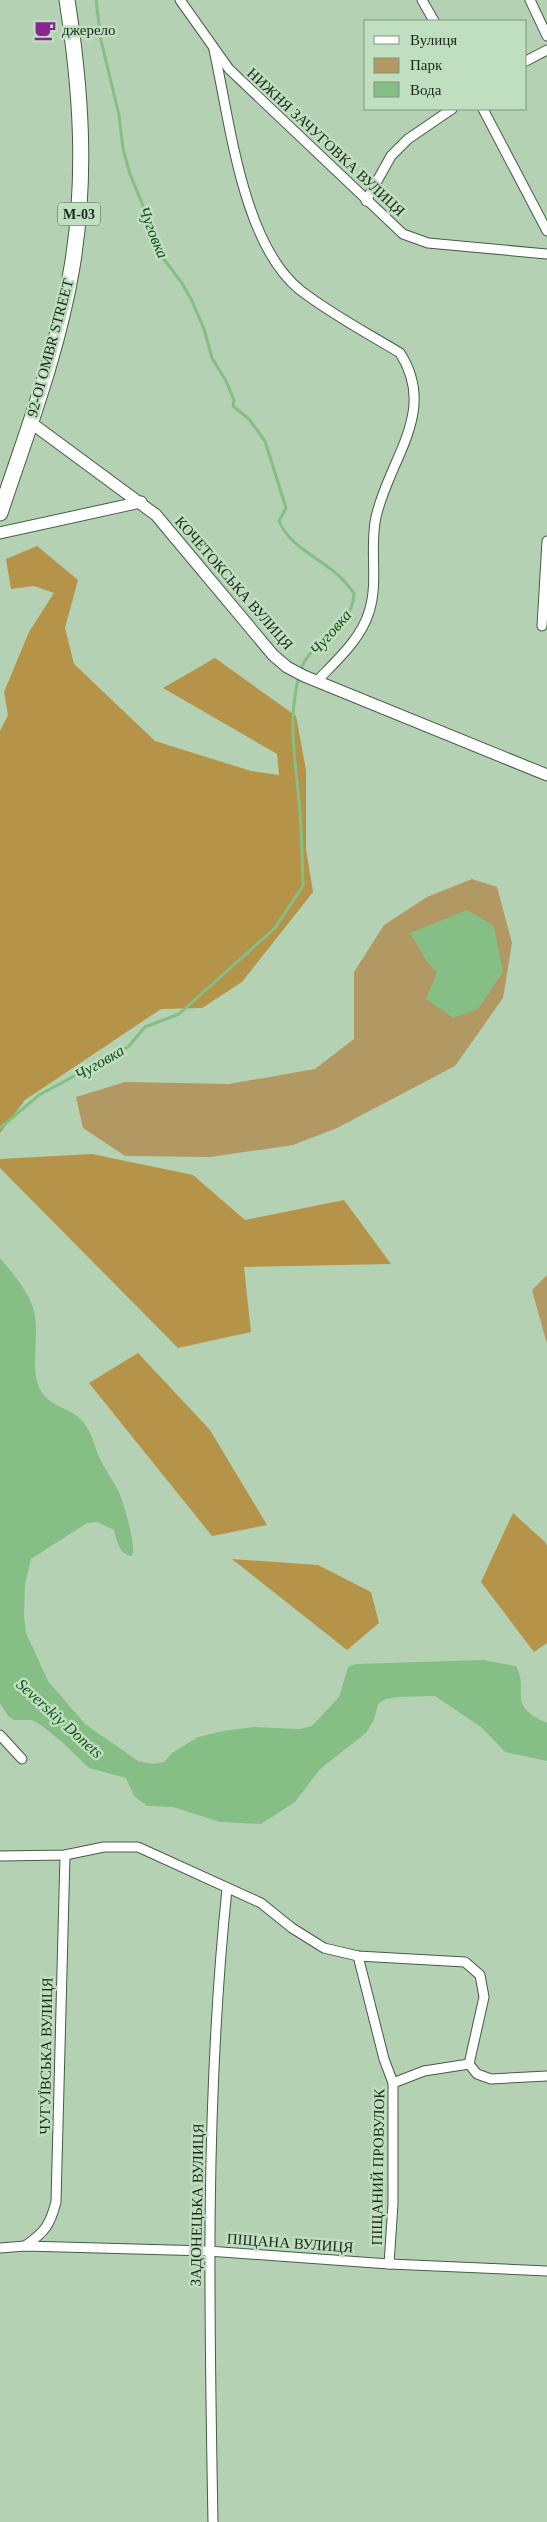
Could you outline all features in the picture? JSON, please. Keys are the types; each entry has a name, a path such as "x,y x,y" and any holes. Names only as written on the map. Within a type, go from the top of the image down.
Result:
{"highway":[{"name":"92-OI OMBR STREET","path":"0,513 30,422 64,307 78,228 81,178 81,109 66,0"}],"main road":[{"name":"КОЧЕТОКСЬКА ВУЛИЦЯ","path":"30,422 142,502 156,515 273,655 300,674 547,775"},
{"path":"0,533 142,502"}],"street":[{"name":"НИЖНЯ ЗАЧУГОВКА ВУЛИЦЯ","path":"180,0 229,69 366,201 403,234 428,244 547,254"},
{"path":"422,0 433,20"},
{"path":"530,0 547,36"},
{"name":"НИЖНЯ ЗАЧУГОВКА ВУЛИЦЯ","path":"214,50 244,188 254,222 267,249 280,269 300,289 400,353 410,368 414,383 413,420 383,492 376,518 372,552 373,590 369,612 361,629 317,681"},
{"path":"527,60 547,50"},
{"path":"366,201 391,156 408,139 451,110"},
{"path":"484,110 547,231"},
{"path":"542,626 547,541"},
{"path":"0,1735 22,1759"},
{"path":"0,1856 65,1855 104,1847 138,1846 227,1889 261,1903 292,1928 324,1948 358,1956 465,1962 480,1976 484,1997 470,2064 477,2074 491,2079 547,2076"},
{"name":"ЧУГУЇВСЬКА ВУЛИЦЯ","path":"25,2246 41,2235 51,2222 56,2202 65,1855"},
{"name":"ЗАДОНЕЦЬКА ВУЛИЦЯ","path":"213,2522 208,2251 218,1973 227,1889"},
{"name":"ПІЩАНИЙ ПРОВУЛОК","path":"358,1956 384,2059 393,2083 393,2204 390,2264"},
{"path":"393,2083 424,2071 470,2064"},
{"name":"ПІЩАНА ВУЛИЦЯ","path":"0,2248 25,2246 208,2251 390,2264 547,2271"}],"green space":[{"path":"472,879 497,887 512,943 503,998 455,1066 337,1128 293,1145 210,1157 125,1156 83,1128 76,1097 125,1082 229,1084 315,1069 354,1039 354,972 384,925 427,897"},
{"path":"547,1275 547,1344 532,1290"}],"shaded area":[{"path":"37,546 78,580 65,628 74,664 155,741 251,771 279,775 277,754 163,688 215,658 296,716 306,770 306,849 313,892 242,982 202,1008 161,1009 25,1100 0,1133 0,731 8,715 4,692 29,632 54,593 34,586 11,589 6,559"},
{"path":"92,1154 193,1175 245,1220 344,1200 391,1264 244,1267 251,1332 178,1348 0,1168 0,1159"},
{"path":"138,1353 210,1430 267,1525 212,1536 89,1383"},
{"path":"513,1513 547,1546 547,1643 534,1652 481,1582"},
{"path":"232,1559 318,1565 371,1592 379,1623 347,1650"}],"water":[{"path":"467,910 494,926 503,972 478,1009 453,1018 426,999 437,972 427,962 410,933"},
{"name":"Severskiy Donets","path":"0,1258 22,1286 35,1315 37,1383 50,1401 78,1417 91,1434 101,1461 120,1495 133,1543 132,1556 121,1550 114,1530 97,1522 87,1523 31,1559 25,1584 24,1617 26,1633 48,1681 85,1724 138,1761 153,1764 164,1762 172,1753 198,1737 223,1731 254,1727 300,1729 312,1726 339,1697 348,1667 356,1664 483,1660 516,1666 520,1675 522,1704 526,1710 547,1723 547,1761 505,1752 481,1727 435,1696 386,1699 378,1704 374,1720 366,1733 320,1769 295,1802 261,1824 220,1822 173,1807 147,1806 134,1796 126,1778 89,1768 41,1725 32,1720 14,1720 9,1717 0,1703"}],"waterway":[{"name":"Чуговка","path":"0,1128 39,1095 128,1047 145,1027 179,1014 275,928 303,886 301,822 293,737 296,689 305,661 339,627 352,606 354,593 340,577 297,545 284,530 279,521 286,508 265,441 249,419 233,406 234,400 226,381 212,358 204,329 192,301 182,283 160,254 157,240 130,174 123,149 119,115 101,40 96,0"}],"place":[{"name":"джерело","path":"45,30"}]}
